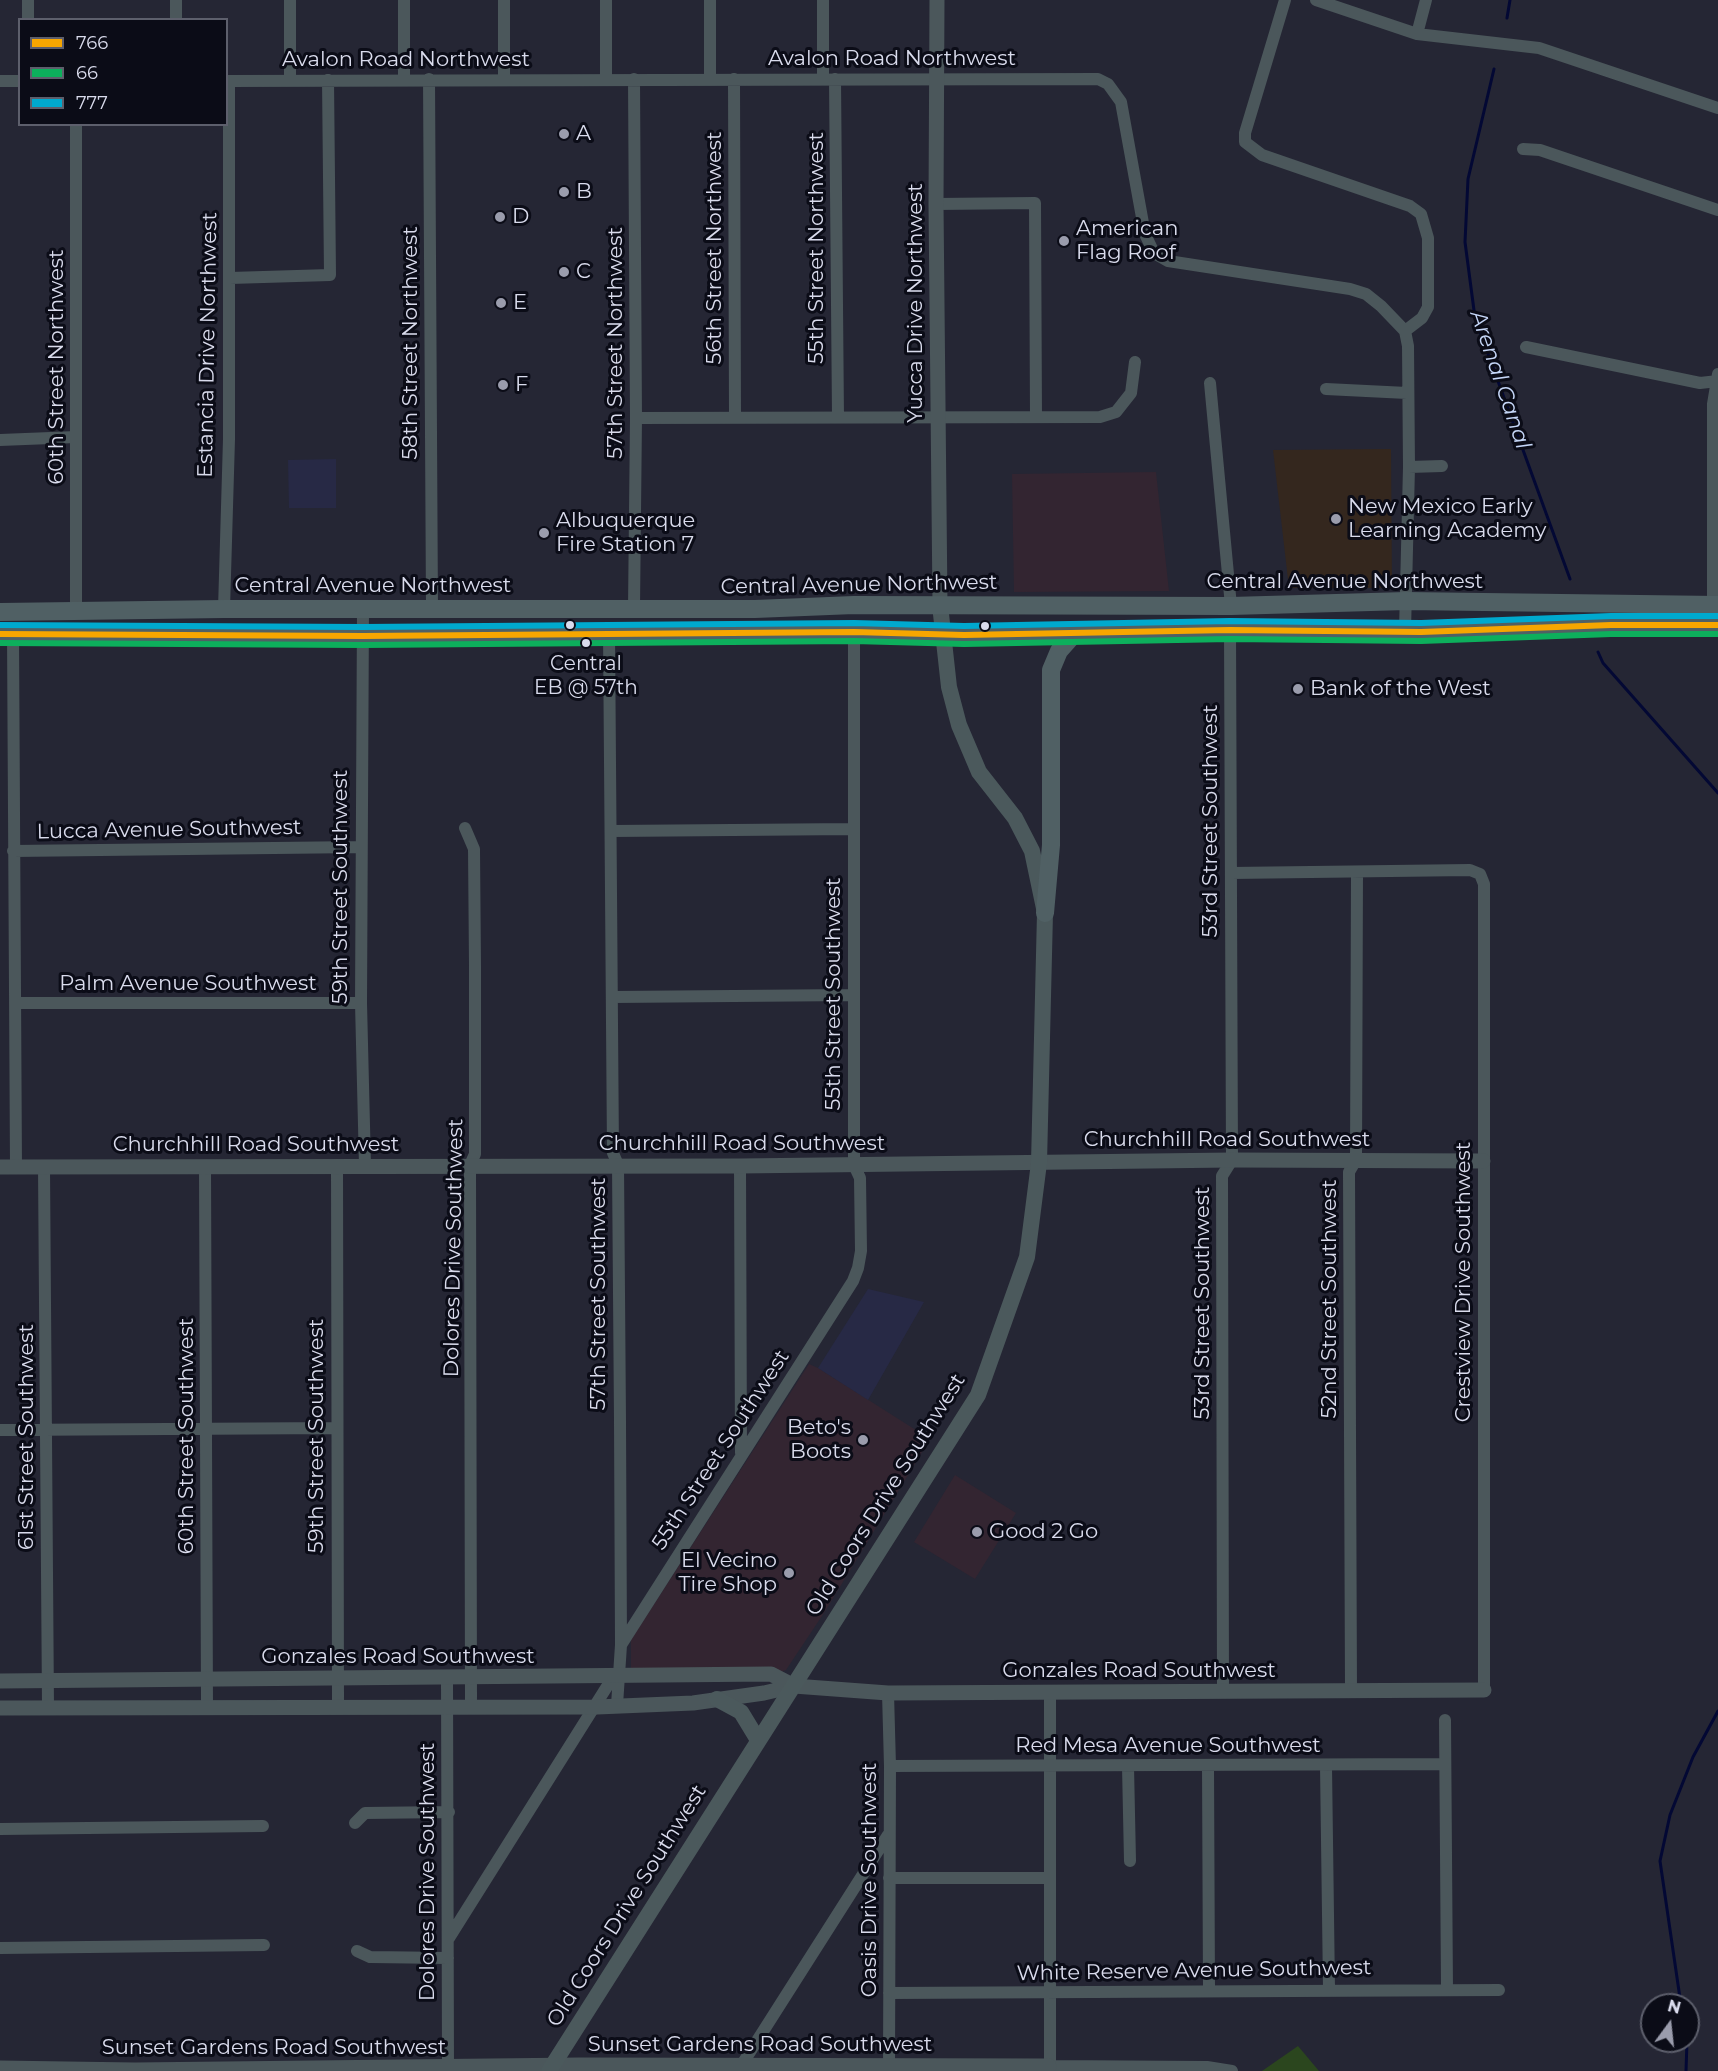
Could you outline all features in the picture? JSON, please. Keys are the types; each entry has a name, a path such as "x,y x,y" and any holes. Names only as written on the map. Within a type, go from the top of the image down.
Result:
{"main road":[{"name":"Central Avenue Northwest","path":"0,612 432,608 755,609 854,605 1231,606 1406,601 1550,605 1715,605"},
{"name":"Old Coors Drive Southwest","path":"550,2069 978,1395 1027,1257 1039,1163 1045,913 1032,851 1015,818 979,772 959,725 950,687 940,605"},
{"path":"7,634 363,636 609,632 854,632 944,634 1230,630 1405,631 1549,629 1611,625 1718,625"},
{"path":"1045,913 1051,845 1051,670 1059,651 1075,633"},
{"path":"717,1700 741,1712 758,1740"}],"street":[{"path":"28,0 28,18"},
{"path":"176,0 176,18"},
{"path":"290,0 290,80"},
{"path":"404,0 404,79"},
{"path":"504,0 504,79"},
{"path":"606,0 606,79"},
{"path":"710,0 710,79"},
{"name":"55th Street Northwest","path":"822,0 829,79 838,417"},
{"name":"Yucca Drive Northwest","path":"937,0 936,204 940,605"},
{"path":"1285,0 1245,133 1245,142 1262,156 1410,206 1421,214 1428,238 1428,307 1422,318 1405,331 1408,346 1409,467 1405,631"},
{"path":"1316,0 1418,34 1539,48 1718,108"},
{"path":"1418,34 1426,0"},
{"name":"Avalon Road Northwest","path":"228,81 429,78 1083,77 1108,84 1121,102 1145,234 1154,253 1168,261 1350,288 1366,294 1382,306 1405,331"},
{"name":"58th Street Northwest","path":"429,78 432,608"},
{"name":"57th Street Northwest","path":"634,79 636,418 634,608"},
{"name":"56th Street Northwest","path":"734,79 735,418"},
{"path":"230,278 330,276 328,80"},
{"path":"0,81 18,81"},
{"name":"Estancia Drive Northwest","path":"224,609 229,439 228,81"},
{"name":"60th Street Northwest","path":"76,126 76,610"},
{"path":"1523,149 1540,150 1718,210"},
{"path":"936,204 1035,202 1035,416"},
{"path":"1526,347 1700,383 1717,379 1713,404 1715,605"},
{"path":"636,418 1100,417 1116,412 1131,393 1135,362"},
{"path":"1210,383 1231,606"},
{"path":"1326,389 1407,393"},
{"path":"0,440 76,437"},
{"path":"1409,467 1442,466"},
{"name":"59th Street Southwest","path":"363,609 361,1003 364,1166"},
{"name":"53rd Street Southwest","path":"1223,1691 1222,1176 1232,1160 1230,630"},
{"name":"57th Street Southwest","path":"609,632 613,1153 618,1166 621,1645 616,1677 617,1705"},
{"name":"55th Street Southwest","path":"621,1645 853,1281 858,1269 861,1251 860,1178 854,1165 854,632"},
{"path":"7,634 13,851 16,1167"},
{"name":"Dolores Drive Southwest","path":"465,828 474,849 475,1154 470,1165 471,1706"},
{"path":"612,831 853,829"},
{"name":"Lucca Avenue Southwest","path":"13,851 361,847"},
{"name":"Crestview Drive Southwest","path":"1357,872 1470,870 1480,874 1484,884 1484,1690"},
{"path":"1231,873 1357,872"},
{"name":"52nd Street Southwest","path":"1351,1691 1348,1172 1356,1160 1357,872"},
{"path":"613,997 854,995"},
{"name":"Palm Avenue Southwest","path":"15,1003 361,1003"},
{"name":"Churchhill Road Southwest","path":"0,1167 740,1166 1232,1160 1483,1161"},
{"name":"59th Street Southwest","path":"337,1165 338,1706"},
{"name":"60th Street Southwest","path":"205,1166 207,1707"},
{"path":"740,1166 741,1454"},
{"name":"61st Street Southwest","path":"44,1167 48,1707"},
{"path":"0,1430 336,1428"},
{"name":"Gonzales Road Southwest","path":"0,1681 771,1674 794,1686"},
{"name":"Dolores Drive Southwest","path":"447,1677 448,2067"},
{"path":"449,1939 616,1677"},
{"name":"Gonzales Road Southwest","path":"0,1708 597,1707 717,1700 794,1686 888,1693 1484,1690"},
{"path":"1050,1692 1050,2068"},
{"name":"Oasis Drive Southwest","path":"888,1693 890,1766 889,2067"},
{"path":"1445,1720 1447,1989"},
{"name":"Red Mesa Avenue Southwest","path":"890,1766 1445,1764"},
{"path":"1128,1766 1130,1862"},
{"path":"1208,1766 1209,1989"},
{"path":"1326,1766 1329,1989"},
{"path":"355,1823 366,1813 449,1812"},
{"path":"0,1829 263,1826"},
{"path":"741,2066 889,1834"},
{"path":"889,1878 1049,1878"},
{"path":"0,1948 264,1945"},
{"path":"357,1951 370,1957 448,1958"},
{"name":"White Reserve Avenue Southwest","path":"889,1993 1209,1989 1499,1990"},
{"name":"Sunset Gardens Road Southwest","path":"4,2070 135,2071 448,2067 550,2069 741,2066 814,2069 1207,2067 1232,2071"}],"shaded area":[{"name":"New Mexico Early Learning Academy","path":"1391,449 1392,588 1289,588 1273,450"},
{"path":"336,459 336,508 289,508 288,460"},
{"path":"1156,472 1169,591 1014,592 1012,474"},
{"path":"868,1289 924,1302 868,1400 818,1368"},
{"path":"809,1364 930,1439 824,1613 786,1670 781,1672 631,1669 631,1640"},
{"path":"955,1475 1016,1513 975,1579 914,1542"}],"green space":[{"path":"1298,2046 1319,2071 1262,2071"}],"waterway":[{"name":"Arenal Canal","path":"1507,18 1510,0"},
{"name":"Arenal Canal","path":"1494,69 1468,179 1465,242 1475,318 1570,579"},
{"path":"1598,652 1603,663 1718,793"},
{"name":"Arenal Canal","path":"1679,1993 1660,1861 1670,1815 1693,1757 1718,1711"},
{"name":"Arenal Canal","path":"1686,2071 1687,2053"}],"transit line":[{"name":"777","path":"0,625 363,627 854,623 964,626 1230,621 1421,623 1611,616 1718,616"},
{"name":"766","path":"0,634 363,636 854,632 964,635 1230,630 1421,632 1611,625 1718,625"},
{"name":"66","path":"0,643 363,645 854,641 964,644 1230,639 1421,641 1611,634 1718,634"}],"place":[{"name":"A","path":"564,134"},
{"name":"B","path":"564,192"},
{"name":"D","path":"500,217"},
{"name":"American Flag Roof","path":"1064,241"},
{"name":"C","path":"564,272"},
{"name":"E","path":"501,303"},
{"name":"F","path":"503,385"},
{"name":"New Mexico Early Learning Academy","path":"1336,519"},
{"name":"Albuquerque Fire Station 7","path":"544,533"},
{"name":"Central EB @ 57th","path":"586,643"},
{"name":"Bank of the West","path":"1298,689"},
{"name":"Beto's Boots","path":"863,1440"},
{"name":"Good 2 Go","path":"977,1532"},
{"name":"El Vecino Tire Shop","path":"789,1573"}]}
